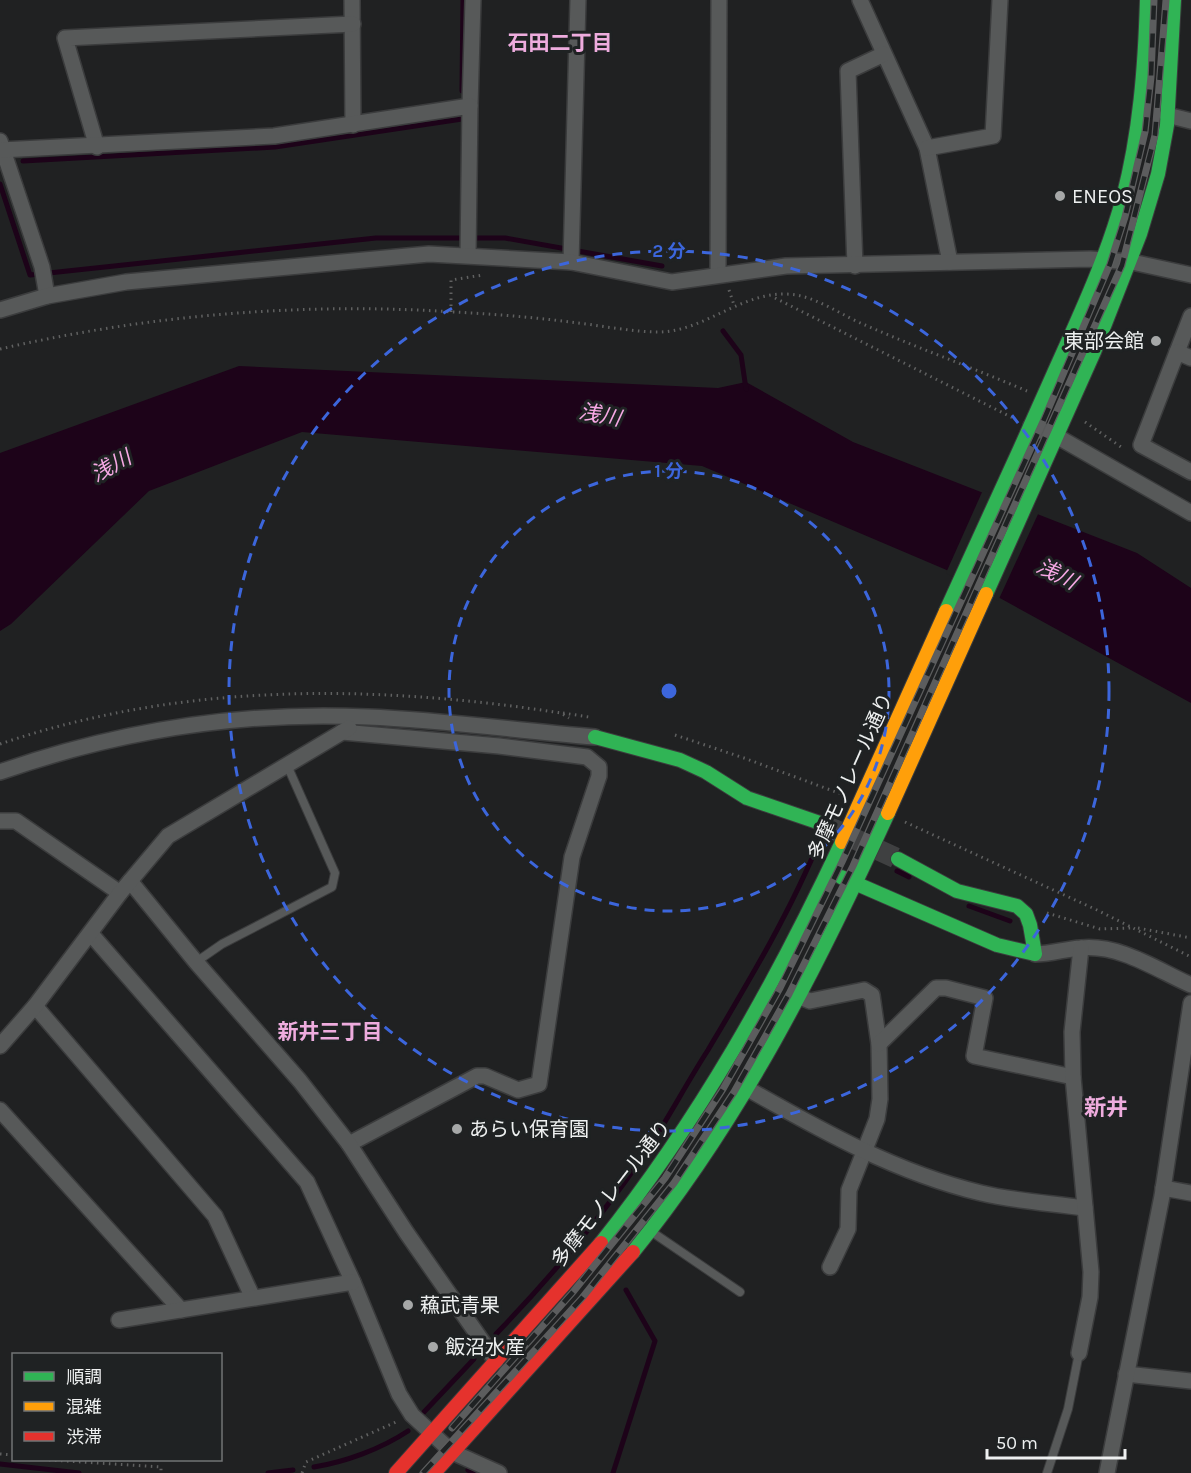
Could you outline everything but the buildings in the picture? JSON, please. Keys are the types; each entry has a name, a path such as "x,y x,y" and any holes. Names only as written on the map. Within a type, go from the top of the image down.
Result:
{"main road":[{"name":"多摩モノレール通り","path":"396,1473 566,1283 658,1168 687,1125 765,994 828,872 1029,430 1116,224 1135,141 1144,72 1147,0"},
{"path":"434,1473 588,1308 684,1188 748,1089 798,996 854,883 894,811 1132,262 1154,184 1167,114 1174,0"},
{"path":"595,737 621,742 676,760 706,772 748,798 782,812 820,822"},
{"path":"828,872 997,945 1035,954 1033,935 1022,910 1011,902 979,899 957,891 898,859"}],"street":[{"path":"352,0 353,125"},
{"path":"468,251 473,0"},
{"path":"572,259 578,0"},
{"path":"718,0 718,275"},
{"path":"860,0 927,148 950,262"},
{"path":"927,148 993,136 999,0"},
{"path":"97,147 65,38 353,24"},
{"path":"855,266 848,72 884,54"},
{"path":"47,290 42,267 1,146 97,147 274,136 470,106"},
{"path":"1167,114 1191,121"},
{"path":"0,310 47,290 380,257 468,251 572,259 672,282 786,266 1103,259 1132,262 1191,275"},
{"path":"1191,316 1141,445 1191,472"},
{"path":"1177,352 1191,358"},
{"path":"1029,430 1191,513"},
{"path":"0,1046 91,934 120,893 168,836 367,717"},
{"path":"0,772 122,737 222,721 367,717 595,737"},
{"path":"342,732 587,757 599,767 599,776 572,857 539,1084 518,1090 485,1076 477,1076 349,1144"},
{"path":"0,821 16,821 120,893"},
{"path":"130,881 196,962 300,1081 349,1144 406,1232 496,1361"},
{"path":"91,934 307,1182 353,1282 399,1394 412,1415 453,1452 499,1473"},
{"path":"1035,954 1056,954 1081,948 1113,950 1191,985"},
{"path":"1079,1353 1090,1297 1092,1272 1073,1077 1072,1032 1081,948"},
{"path":"879,1044 936,988 946,988 985,998 974,1056 1073,1077"},
{"path":"798,996 810,1001 864,990 872,995 879,1044 880,1099 877,1119 866,1153 849,1190 848,1229 830,1267"},
{"path":"1112,1472 1126,1374 1163,1188 1191,1003"},
{"path":"34,1006 215,1216 253,1298"},
{"path":"748,1089 866,1153 914,1173 981,1193 1084,1208"},
{"path":"0,1110 181,1310"},
{"path":"1163,1188 1191,1193"},
{"path":"119,1320 353,1282"},
{"path":"1126,1374 1191,1381"}],"lane":[{"path":"196,962 222,944 332,887 334,873 287,765"},
{"path":"651,1231 740,1292"},
{"path":"1047,1473 1068,1409 1079,1353"}],"path":[{"path":"451,312 451,280 489,274"},
{"path":"0,350 103,329 215,314 338,309 451,312 661,332 691,326 734,305 789,295 806,298 867,326 1029,392"},
{"path":"773,297 1029,430"},
{"path":"894,811 1191,957"},
{"path":"1022,910 1036,910 1100,929 1134,928 1191,938"},
{"path":"302,1473 306,1462 412,1415"},
{"path":"65,1461 161,1467 161,1473"}],"water":[{"name":"浅川","path":"239,366 718,388 746,382 853,442 1137,553 1191,588 1191,703 956,574 702,466 302,432 149,491 11,624 0,631 0,453"}],"pier":[{"path":"983,490 1039,512 998,601 946,573"}],"waterway":[{"path":"462,91 463,0"},
{"path":"23,161 275,147 462,119"},
{"path":"0,184 30,275 376,238 505,238 662,266"},
{"path":"723,331 741,355 746,389"},
{"path":"496,1334 574,1248 644,1155 769,945 821,837 825,839"},
{"path":"897,871 909,877"},
{"path":"969,906 1010,921"},
{"path":"613,1473 655,1341 626,1290"},
{"path":"424,1412 474,1359"},
{"path":"314,1467 362,1454 408,1431"},
{"path":"0,1464 79,1473"},
{"path":"268,1473 293,1470"},
{"path":"468,1470 473,1473"}],"tunnel":[{"path":"820,823 898,859"}],"railway":[{"path":"452,1428 573,1292 665,1178 723,1089 780,988 842,862 1042,424 1110,264 1125,217 1145,132 1151,77 1154,0"},
{"path":"423,1473 582,1298 674,1183 734,1092 789,994 853,866 1122,265 1155,135 1166,0"}],"traffic: fast":[{"path":"946,611 1082,310 1116,221 1129,174 1138,124 1147,0"},
{"path":"986,594 1094,352 1140,234 1158,174 1167,125 1174,0"},
{"path":"595,737 680,760 706,772 747,798 820,823"},
{"path":"633,1252 708,1149 774,1041 805,985 888,813"},
{"path":"601,1243 671,1149 703,1100 790,948 842,842"},
{"path":"841,877 997,945 1035,954 1026,914 1017,906 957,891 898,859"}],"traffic: slow":[{"path":"888,813 986,594"},
{"path":"842,842 946,611"}],"traffic: jam":[{"path":"396,1473 601,1243"},
{"path":"434,1473 633,1252"}],"place":[{"name":"ENEOS","path":"1060,196"},
{"name":"東部会館","path":"1156,341"},
{"name":"あらい保育園","path":"457,1129"},
{"name":"蘓武青果","path":"408,1305"},
{"name":"飯沼水産","path":"433,1347"}],"district":[{"name":"石田二丁目","path":"560,43"},
{"name":"新井三丁目","path":"330,1032"},
{"name":"新井","path":"1106,1107"}]}
